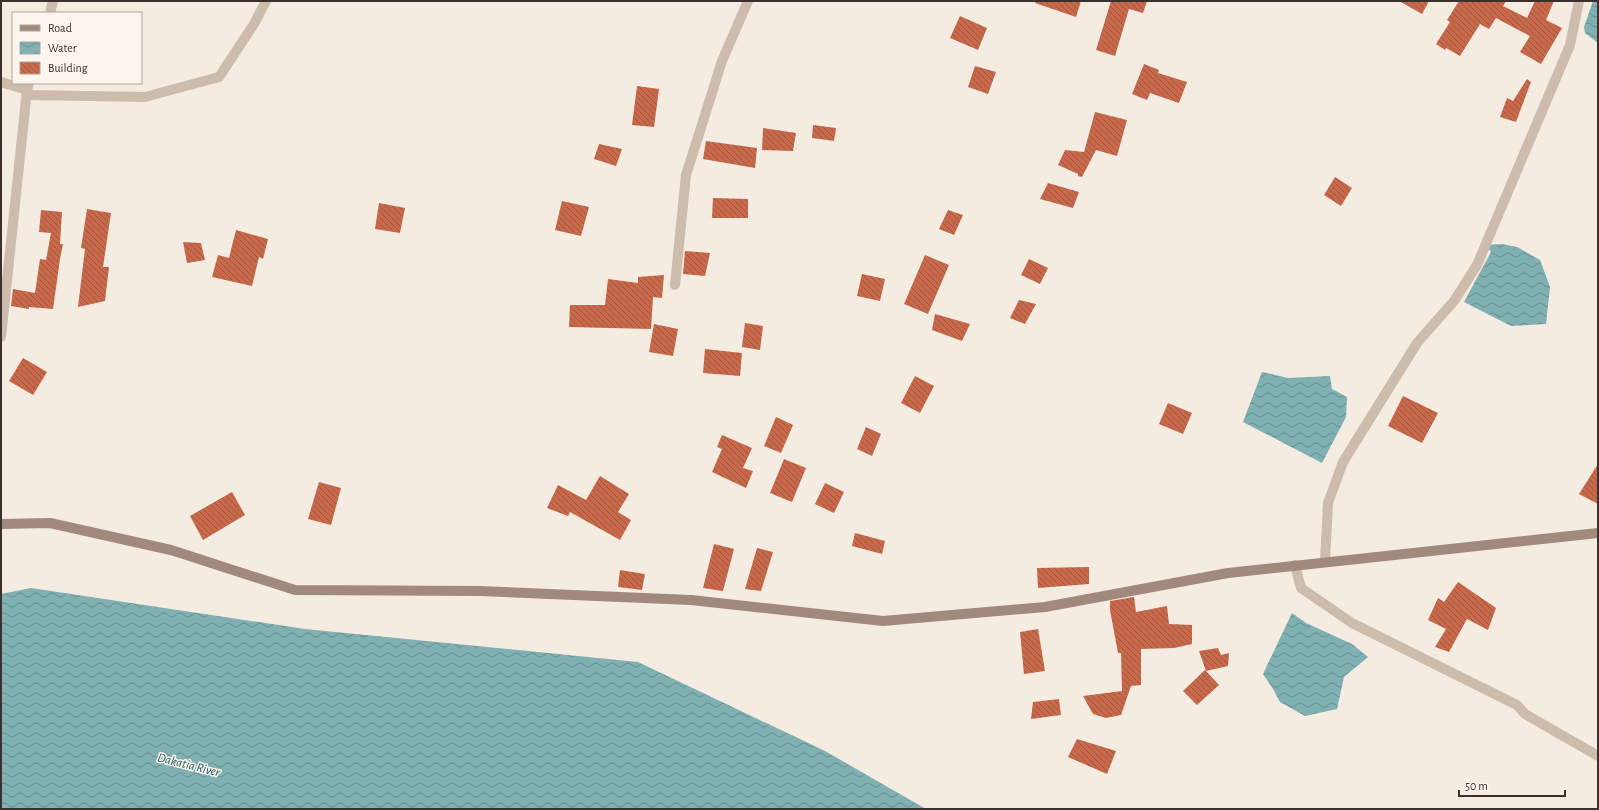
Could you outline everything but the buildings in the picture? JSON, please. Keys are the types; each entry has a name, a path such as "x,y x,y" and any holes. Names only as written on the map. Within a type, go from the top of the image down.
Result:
{"main road":[{"path":"1,524 50,523 171,550 295,590 480,591 691,600 883,621 1045,607 1228,573 1598,533"}],"street":[{"path":"50,12 53,1"},
{"path":"1,82 28,89 145,97 220,77 254,24 266,1"},
{"path":"675,285 686,175 722,61 748,1"},
{"path":"1326,562 1328,503 1343,462 1417,343 1454,301 1477,265 1570,45 1579,1"},
{"path":"1,337 28,89"},
{"path":"1295,565 1302,588 1352,623 1517,705 1525,714 1598,756"}],"water":[{"path":"1593,1 1598,1 1598,43 1585,33 1584,27"},
{"path":"1502,244 1517,247 1540,260 1550,287 1546,324 1511,326 1464,302 1491,252 1486,245"},
{"path":"1262,372 1288,378 1330,376 1332,389 1347,397 1346,417 1322,463 1243,422"},
{"name":"Dakatia River","path":"31,588 305,629 638,662 825,751 926,809 1,809 1,594"},
{"path":"1292,613 1306,623 1352,644 1368,657 1344,677 1337,709 1305,716 1280,702 1263,674"}]}
